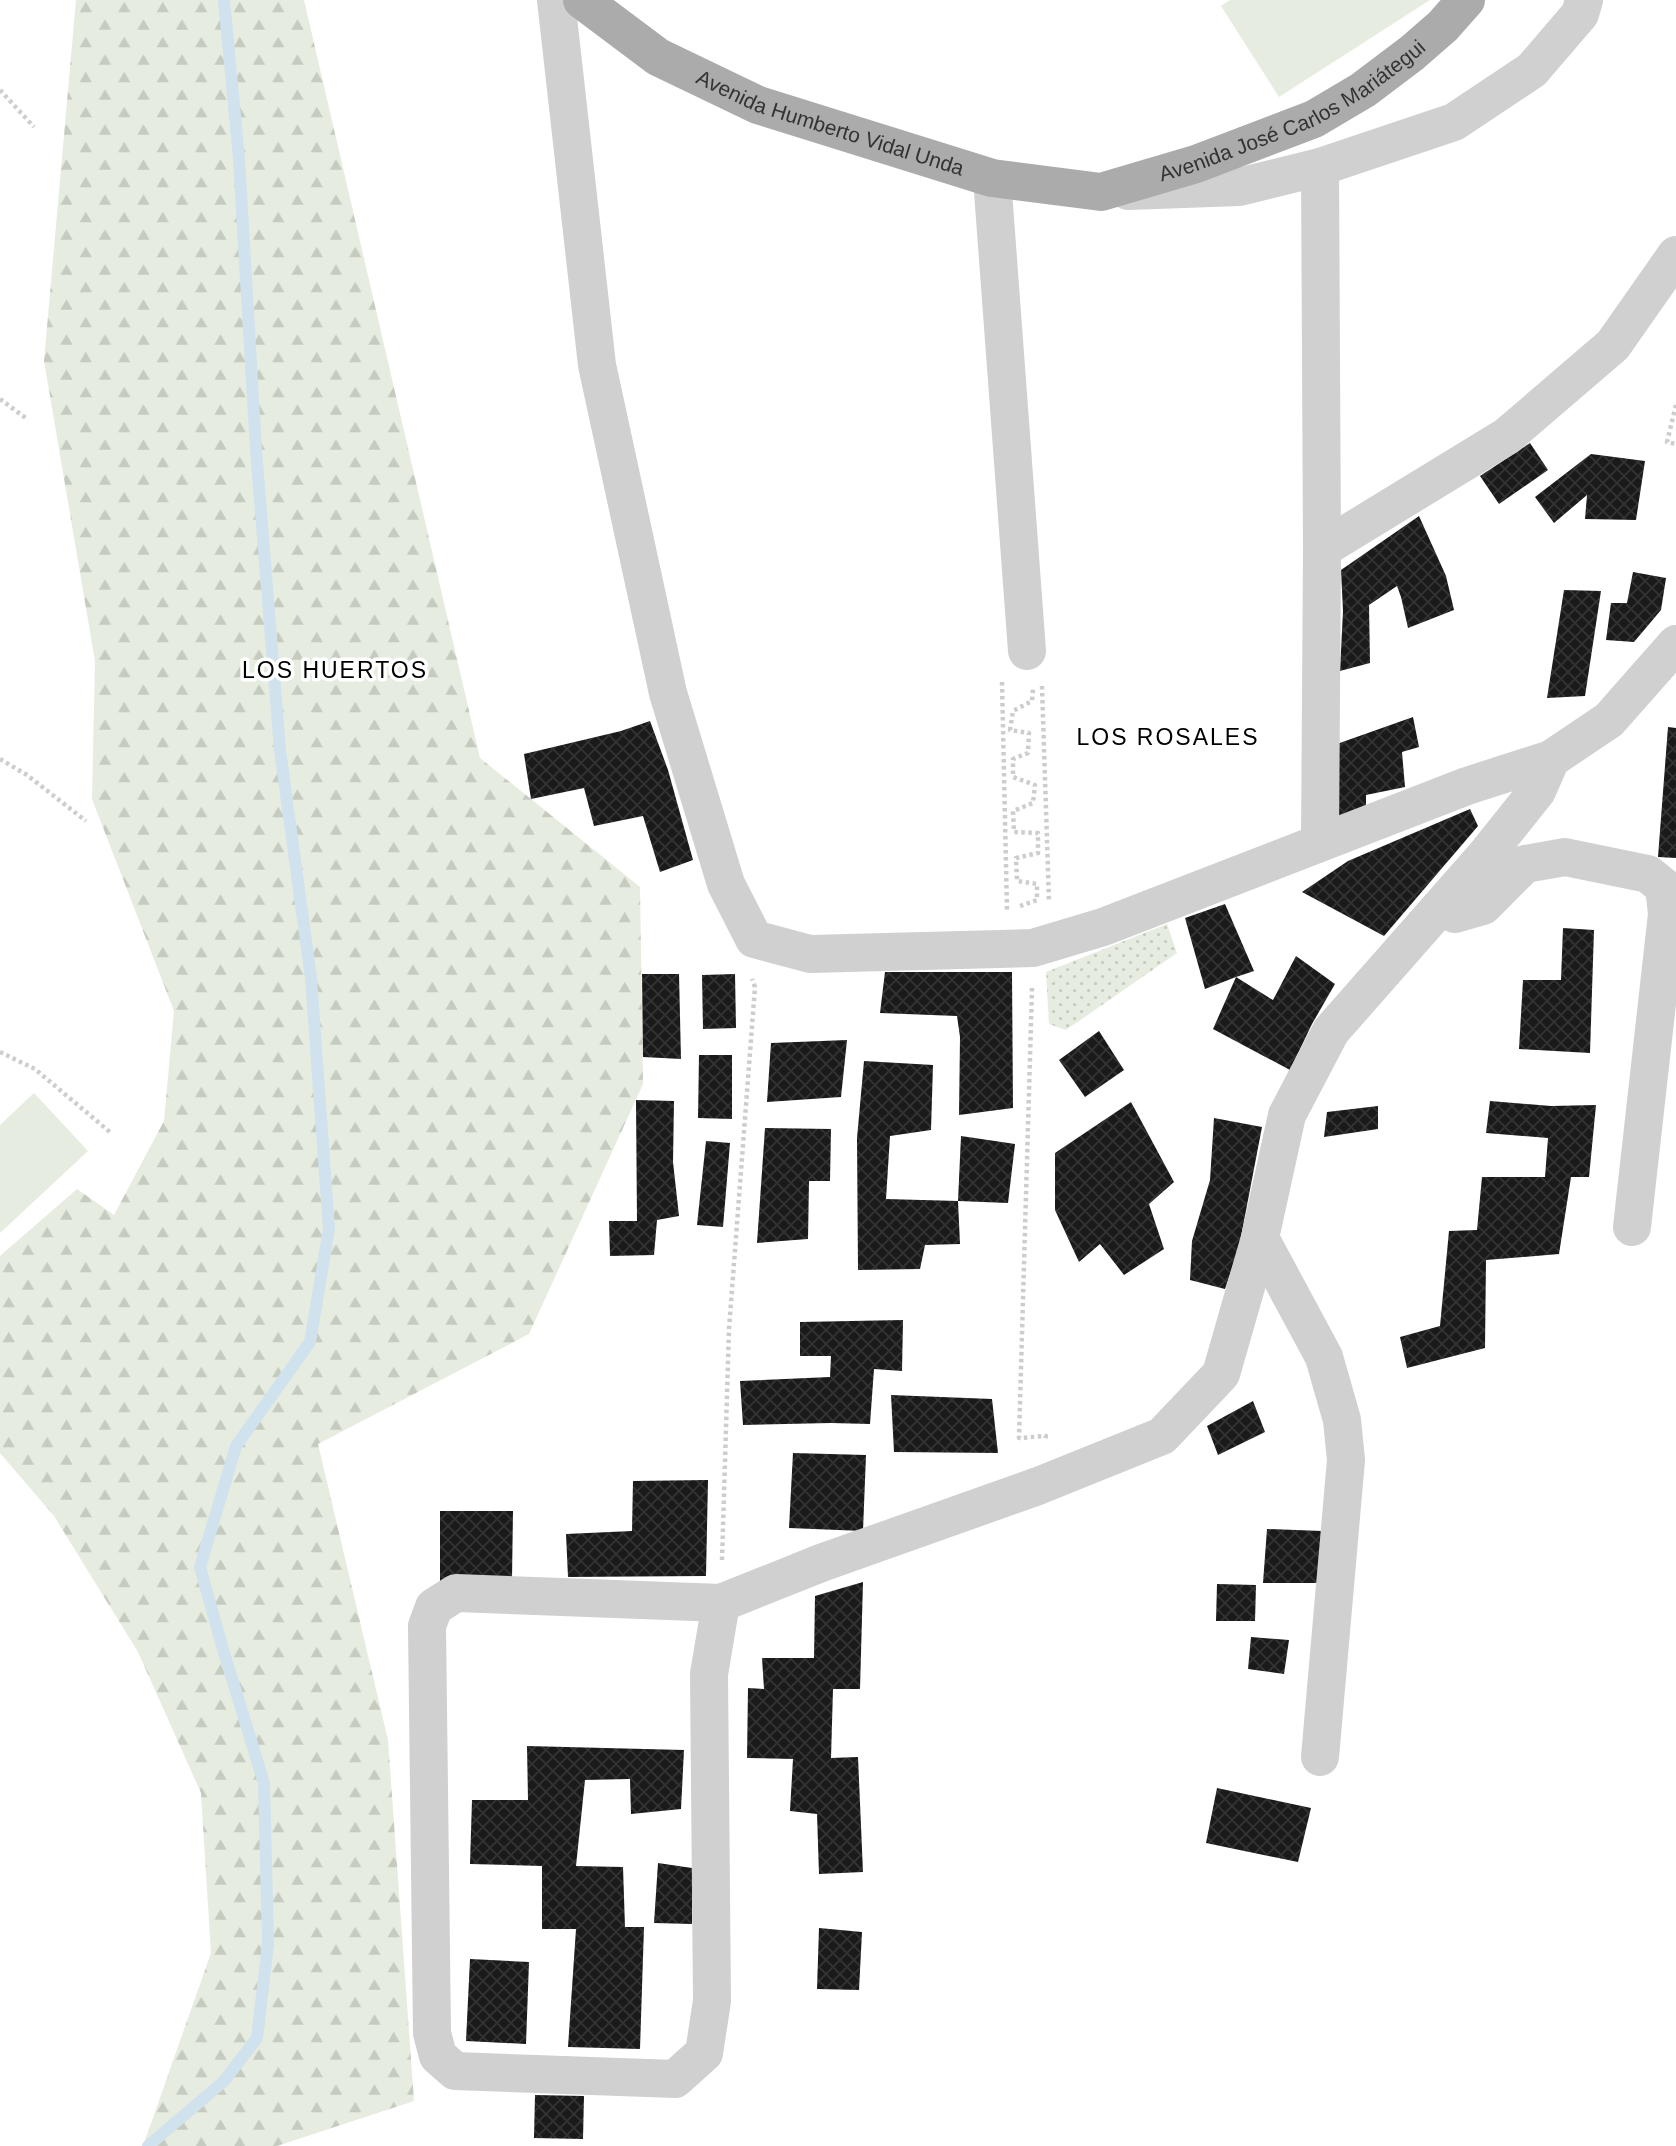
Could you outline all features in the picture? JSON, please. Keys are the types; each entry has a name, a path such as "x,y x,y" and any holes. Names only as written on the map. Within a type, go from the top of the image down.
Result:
{"main road":[{"name":"Avenida Humberto Vidal Unda","path":"582,0 657,57 758,105 992,178 1101,192"},
{"name":"Avenida José Carlos Mariátegui","path":"1101,192 1196,164 1314,119 1363,90 1412,53 1443,26 1466,0"}],"street":[{"path":"556,0 597,365 668,693 726,884 754,939 810,954 1030,947 1103,927 1467,786 1551,759 1609,720 1676,644"},
{"path":"1101,192 1238,187 1320,167 1454,122 1532,70 1580,14 1584,0"},
{"path":"1320,167 1320,844"},
{"path":"992,178 1027,650"},
{"path":"1322,549 1507,436 1613,345 1676,255"},
{"path":"720,1603 709,1674 712,2001 704,2053 675,2079 455,2071 438,2056 432,2033 427,1626 434,1607 456,1593 720,1603 821,1563 1038,1486 1162,1436 1221,1374 1260,1238 1287,1115 1331,1031 1441,908 1537,791 1551,759"},
{"path":"1441,908 1455,914 1483,906 1525,864 1565,857 1648,874 1664,887 1667,914 1632,1227"},
{"path":"1260,1238 1324,1357 1342,1420 1346,1460 1320,1757"}],"path":[{"path":"0,90 34,127"},
{"path":"0,399 27,419"},
{"path":"1676,405 1667,442 1676,444"},
{"path":"1027,650 1016,666 1012,680 1034,681 1032,701 1013,711 1010,730 1029,733 1028,753 1013,760 1013,777 1035,785 1033,803 1013,811 1014,832 1038,833 1038,853 1016,858 1017,881 1037,884 1037,900 1020,906 1021,921 1031,922 1030,947"},
{"path":"1027,650 1041,662 1030,947 1019,1438 1046,1436 1038,1486"},
{"path":"1027,650 1001,665 1030,947"},
{"path":"0,759 27,775 86,821"},
{"path":"720,1603 729,1329 755,987 744,961 754,939"},
{"path":"0,1052 35,1069 111,1133"}],"green space":[{"path":"76,0 304,0 480,758 640,887 643,1084 529,1334 318,1444 388,1740 414,2101 277,2146 143,2146 211,1953 201,1793 138,1652 54,1516 0,1453 0,1256 77,1189 114,1215 164,1121 174,1011 92,799 95,661 44,361"},
{"path":"1230,0 1430,0 1279,97 1221,6"},
{"path":"1167,924 1177,953 1066,1030 1049,1024 1046,972"},
{"path":"34,1093 88,1151 0,1233 0,1125"}],"building":[{"path":"1530,443 1548,470 1499,504 1480,476"},
{"path":"1591,454 1645,461 1636,520 1585,519 1587,495 1554,523 1535,497"},
{"path":"1419,516 1446,576 1454,610 1408,628 1397,586 1369,605 1370,663 1340,671 1343,611 1341,570"},
{"path":"1633,572 1666,578 1661,610 1634,642 1606,640 1611,603 1627,603"},
{"path":"1564,590 1601,591 1585,696 1547,698"},
{"path":"1413,717 1419,747 1402,752 1405,787 1366,795 1366,810 1332,820 1334,745"},
{"path":"650,721 668,770 693,860 660,872 643,816 594,826 584,788 531,799 524,754 621,731"},
{"path":"1668,727 1676,728 1676,858 1658,857"},
{"path":"1470,809 1478,826 1384,936 1302,892 1348,861"},
{"path":"1225,904 1254,971 1205,989 1185,918"},
{"path":"1563,928 1594,930 1590,1053 1519,1049 1523,980 1561,980"},
{"path":"1296,956 1335,984 1290,1070 1213,1029 1236,977 1273,1000"},
{"path":"885,972 1012,972 1013,1108 959,1115 960,1037 957,1016 880,1013"},
{"path":"642,974 679,974 681,1059 643,1057"},
{"path":"735,974 736,1028 703,1029 702,975"},
{"path":"1099,1031 1124,1070 1085,1097 1059,1060"},
{"path":"847,1040 841,1097 767,1102 771,1043"},
{"path":"699,1055 732,1055 732,1119 698,1118"},
{"path":"864,1061 933,1065 931,1130 890,1136 886,1199 958,1201 960,1244 925,1245 920,1269 858,1270 857,1138"},
{"path":"636,1100 674,1101 673,1162 679,1216 657,1220 654,1255 610,1256 609,1221 637,1221"},
{"path":"1490,1101 1551,1106 1596,1105 1589,1177 1571,1177 1559,1254 1486,1260 1485,1348 1407,1368 1400,1337 1440,1326 1449,1231 1477,1230 1482,1177 1545,1177 1548,1138 1486,1133"},
{"path":"1131,1102 1174,1182 1149,1204 1164,1249 1124,1275 1100,1244 1079,1262 1055,1210 1055,1153"},
{"path":"1378,1106 1378,1129 1324,1137 1327,1112"},
{"path":"1214,1118 1262,1127 1239,1247 1225,1289 1190,1280 1192,1241 1210,1180"},
{"path":"765,1128 831,1129 830,1181 809,1181 808,1239 757,1243"},
{"path":"961,1136 1015,1144 1008,1203 958,1201"},
{"path":"706,1141 730,1143 723,1227 697,1225"},
{"path":"903,1320 902,1371 874,1369 870,1424 743,1425 740,1381 830,1377 831,1356 800,1356 800,1322"},
{"path":"891,1395 992,1399 998,1453 894,1452"},
{"path":"1253,1401 1265,1432 1218,1455 1207,1426"},
{"path":"793,1453 866,1455 863,1531 789,1528"},
{"path":"708,1480 706,1576 568,1577 566,1534 632,1531 633,1481"},
{"path":"440,1511 513,1511 512,1579 440,1581"},
{"path":"1267,1529 1322,1531 1319,1583 1263,1583"},
{"path":"863,1582 860,1689 833,1689 831,1758 858,1757 863,1872 819,1874 817,1814 790,1811 793,1759 747,1758 748,1688 764,1689 762,1658 814,1658 815,1596"},
{"path":"1217,1584 1256,1585 1255,1621 1216,1621"},
{"path":"1251,1637 1289,1640 1284,1674 1248,1669"},
{"path":"527,1746 684,1750 681,1809 631,1814 630,1779 585,1780 576,1866 623,1867 625,1927 644,1927 640,2049 568,2047 576,1929 542,1929 542,1866 470,1864 472,1800 528,1800"},
{"path":"1217,1788 1311,1808 1298,1862 1206,1843"},
{"path":"658,1863 692,1868 692,1924 654,1923"},
{"path":"819,1928 862,1932 859,1990 817,1989"},
{"path":"470,1959 529,1962 526,2044 466,2041"},
{"path":"535,2095 584,2096 583,2139 534,2138"}],"waterway":[{"path":"148,2146 224,2081 257,2038 268,1944 264,1783 200,1567 236,1446 310,1342 329,1229 311,978 280,750 256,450 239,159 224,0"}],"district":[{"name":"LOS HUERTOS","path":"335,670"},
{"name":"LOS ROSALES","path":"1168,737"}]}
